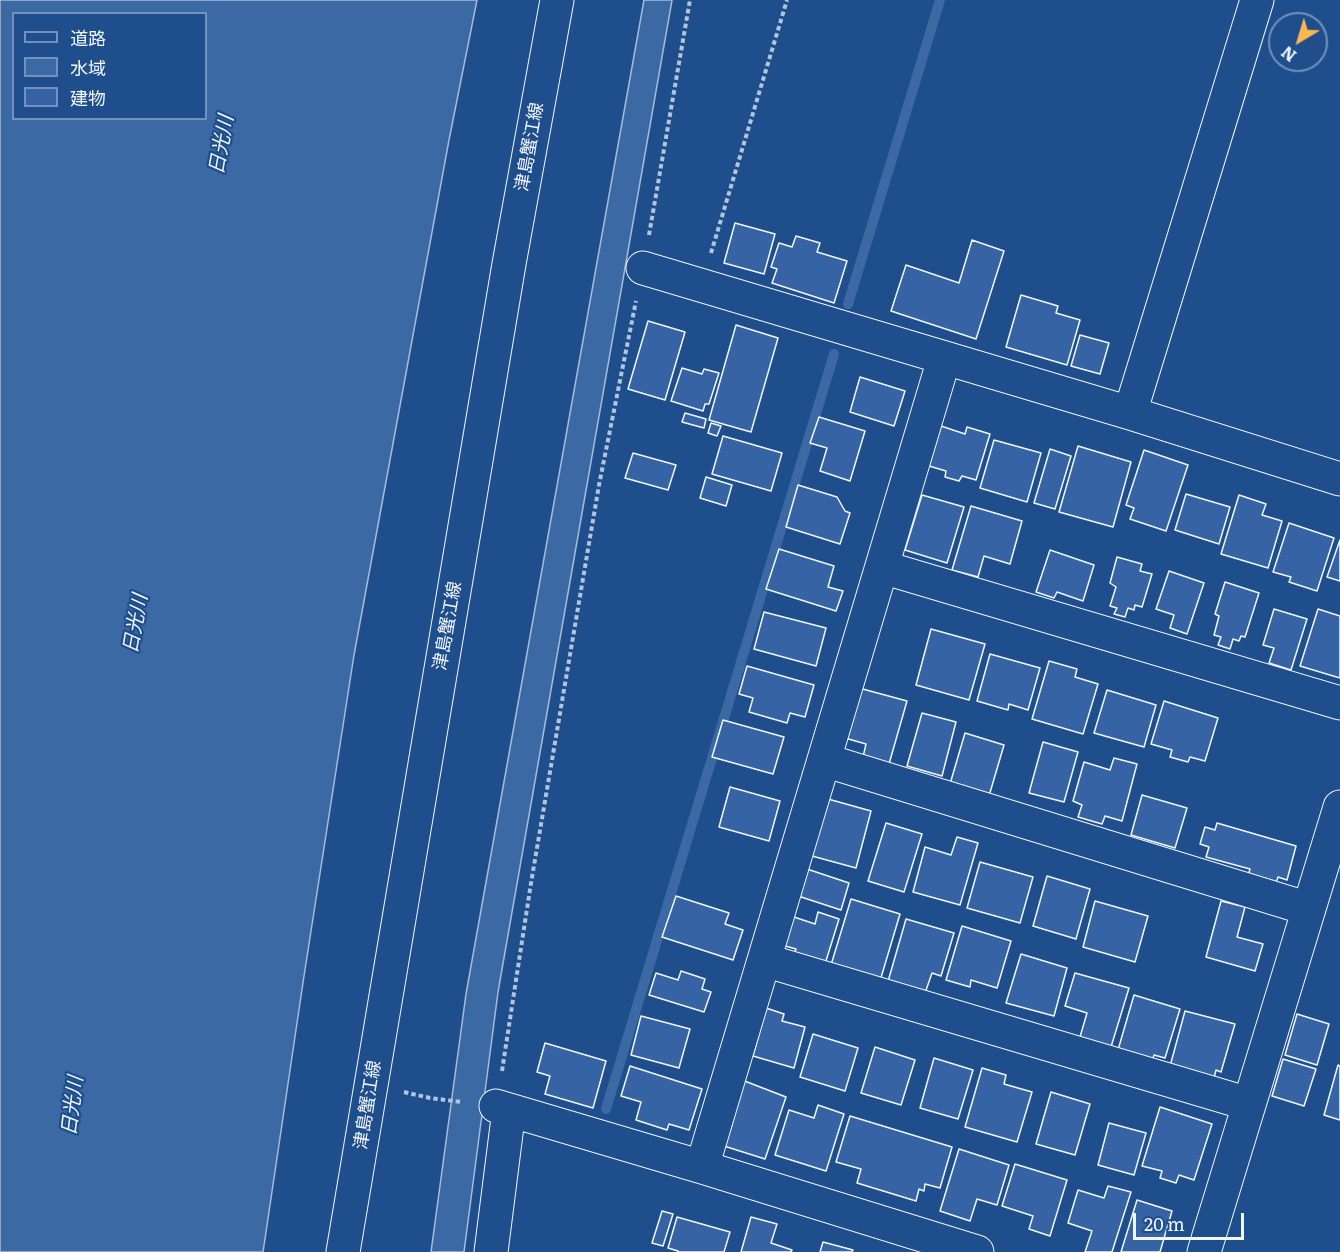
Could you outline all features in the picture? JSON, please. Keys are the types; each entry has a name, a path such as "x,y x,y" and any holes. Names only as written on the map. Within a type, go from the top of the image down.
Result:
{"street":[{"name":"津島蟹江線","path":"343,1252 509,264 557,0"},
{"path":"1130,413 1257,0"},
{"path":"643,268 1130,413 1340,479"},
{"path":"702,1167 944,359"},
{"path":"882,567 1340,703"},
{"path":"824,760 1309,909"},
{"path":"1204,1252 1340,807"},
{"path":"764,960 1249,1104"},
{"path":"491,1252 503,1108 977,1252"}],"path":[{"path":"503,1108 531,883 599,485 643,268 690,0"},
{"path":"701,285 787,0"}],"water":[{"name":"日光川","path":"0,0 477,0 354,655 263,1252 0,1252"},
{"path":"644,0 672,0 498,992 464,1252 431,1252 466,994"}],"building":[{"path":"735,223 775,234 764,274 724,263"},
{"path":"796,236 820,243 817,252 847,261 834,303 772,283 777,269 771,267 779,243 792,247"},
{"path":"972,240 1004,251 976,339 891,311 906,265 959,283"},
{"path":"1021,295 1058,306 1056,313 1080,320 1067,365 1006,347"},
{"path":"648,321 685,332 665,400 628,389"},
{"path":"736,325 778,338 751,432 709,420"},
{"path":"1080,335 1109,343 1100,374 1071,366"},
{"path":"682,368 702,374 704,369 719,373 709,404 705,404 703,411 671,401"},
{"path":"860,377 905,391 894,426 850,412"},
{"path":"685,413 706,419 704,428 682,422"},
{"path":"819,417 865,431 850,481 820,471 827,448 810,443"},
{"path":"711,423 721,426 717,436 708,433"},
{"path":"941,426 965,434 967,427 990,434 976,480 962,476 959,481 945,477 946,471 929,466"},
{"path":"723,436 782,453 771,491 712,474"},
{"path":"994,440 1041,453 1027,502 980,488"},
{"path":"1078,446 1131,462 1113,527 1059,512"},
{"path":"1050,449 1071,456 1055,509 1034,503"},
{"path":"1144,450 1188,465 1166,531 1130,519 1134,508 1126,505"},
{"path":"633,453 676,465 668,490 625,478"},
{"path":"706,477 732,485 726,506 700,498"},
{"path":"798,485 837,497 845,511 850,513 840,544 786,527"},
{"path":"1186,494 1230,507 1219,544 1175,530"},
{"path":"922,495 964,507 947,563 905,550"},
{"path":"1239,495 1266,504 1262,515 1282,521 1268,568 1221,554"},
{"path":"971,506 1022,521 1010,564 984,556 978,577 952,570"},
{"path":"1289,523 1334,538 1317,591 1289,582 1291,577 1273,572"},
{"path":"1340,540 1340,581 1327,577"},
{"path":"779,549 834,566 828,587 843,591 836,611 766,589"},
{"path":"1050,550 1094,565 1083,601 1057,592 1054,598 1036,592"},
{"path":"1117,557 1142,564 1140,571 1152,574 1142,607 1135,605 1134,610 1128,608 1125,617 1114,614 1117,608 1110,606 1116,587 1110,583"},
{"path":"1169,571 1204,583 1187,634 1170,628 1174,615 1156,609"},
{"path":"1225,582 1259,593 1245,637 1241,636 1239,641 1233,639 1230,649 1218,645 1221,637 1214,635 1219,616 1215,614"},
{"path":"1274,609 1307,619 1291,670 1269,663 1274,648 1263,645"},
{"path":"1318,609 1340,616 1340,678 1300,666"},
{"path":"764,612 826,628 816,666 754,649"},
{"path":"931,629 985,644 969,700 916,685"},
{"path":"990,654 1040,668 1028,710 1009,704 1008,710 977,701"},
{"path":"1049,661 1077,669 1075,677 1098,684 1083,734 1032,719"},
{"path":"747,666 814,685 805,717 790,713 787,723 749,712 753,698 739,694"},
{"path":"859,688 907,701 889,764 863,757 866,744 845,738"},
{"path":"1107,690 1156,705 1144,747 1094,733"},
{"path":"1164,701 1218,718 1205,761 1190,757 1188,762 1170,757 1172,750 1151,744"},
{"path":"922,713 956,722 942,776 907,766"},
{"path":"723,720 784,737 773,774 712,757"},
{"path":"965,733 1004,745 989,796 950,784"},
{"path":"1043,742 1078,752 1064,802 1029,793"},
{"path":"1114,758 1137,764 1122,821 1105,816 1102,824 1078,817 1082,805 1073,801 1084,762 1110,770"},
{"path":"730,787 780,801 769,841 719,827"},
{"path":"1142,795 1187,808 1175,848 1131,835"},
{"path":"828,799 871,811 856,868 812,856"},
{"path":"886,823 922,834 904,892 868,881"},
{"path":"1217,823 1296,846 1287,880 1278,877 1276,883 1248,876 1250,869 1206,857 1209,847 1200,844 1205,827 1215,830"},
{"path":"957,837 978,843 960,905 913,892 925,847 951,855"},
{"path":"980,862 1033,877 1020,923 967,908"},
{"path":"804,868 849,883 841,910 795,895"},
{"path":"1047,876 1090,889 1076,939 1033,926"},
{"path":"676,896 729,913 725,924 743,930 733,960 662,937"},
{"path":"851,899 900,914 880,981 831,965"},
{"path":"1095,901 1148,916 1135,962 1083,947"},
{"path":"1221,901 1245,907 1237,937 1263,944 1255,971 1206,957"},
{"path":"818,912 839,919 825,964 794,954 796,949 782,945 791,916 815,924"},
{"path":"906,919 954,933 941,976 932,973 924,996 887,985"},
{"path":"962,926 1011,941 997,988 971,980 970,987 946,980"},
{"path":"1021,954 1067,968 1054,1016 1006,1003"},
{"path":"681,971 705,979 702,989 711,992 704,1012 649,995 656,973 678,980"},
{"path":"1075,973 1129,988 1111,1047 1080,1037 1087,1013 1065,1006"},
{"path":"1134,995 1180,1009 1165,1058 1154,1055 1152,1061 1118,1050"},
{"path":"766,1008 784,1014 782,1021 805,1027 794,1068 753,1056"},
{"path":"1185,1011 1235,1024 1221,1072 1216,1070 1213,1082 1169,1070"},
{"path":"1297,1014 1329,1024 1317,1065 1285,1055"},
{"path":"641,1016 690,1029 679,1068 631,1055"},
{"path":"813,1034 858,1048 845,1091 800,1077"},
{"path":"545,1043 606,1061 593,1108 545,1094 550,1076 537,1072"},
{"path":"875,1047 915,1060 901,1105 861,1093"},
{"path":"934,1058 973,1070 958,1119 920,1108"},
{"path":"1283,1059 1316,1069 1304,1106 1272,1096"},
{"path":"1338,1065 1340,1066 1340,1120 1324,1115"},
{"path":"630,1066 702,1089 689,1130 669,1124 667,1130 636,1120 641,1102 621,1096"},
{"path":"982,1068 1006,1075 1004,1084 1032,1092 1017,1142 965,1127"},
{"path":"742,1080 786,1097 765,1159 724,1146 732,1125 727,1124"},
{"path":"1051,1092 1090,1104 1075,1155 1036,1144"},
{"path":"818,1105 844,1114 826,1171 775,1155 789,1110 814,1118"},
{"path":"1160,1107 1212,1124 1194,1180 1179,1175 1176,1183 1160,1178 1162,1171 1142,1166"},
{"path":"850,1116 952,1147 940,1188 925,1184 924,1191 919,1189 916,1201 857,1183 861,1169 836,1162"},
{"path":"1109,1123 1146,1133 1134,1175 1098,1165"},
{"path":"959,1149 1009,1165 997,1205 977,1199 970,1221 940,1211"},
{"path":"1015,1164 1067,1180 1050,1236 1029,1229 1033,1216 1002,1206"},
{"path":"1108,1186 1131,1192 1112,1252 1085,1252 1092,1231 1068,1223 1078,1190 1104,1198"},
{"path":"1137,1200 1172,1211 1160,1252 1121,1252"},
{"path":"662,1211 673,1214 663,1246 652,1243"},
{"path":"677,1217 730,1232 724,1252 678,1252 668,1248"},
{"path":"751,1217 777,1224 771,1243 792,1250 791,1252 741,1252"},
{"path":"823,1242 853,1250 852,1252 820,1252"}],"waterway":[{"path":"848,304 940,0"},
{"path":"606,1109 834,354"}]}
